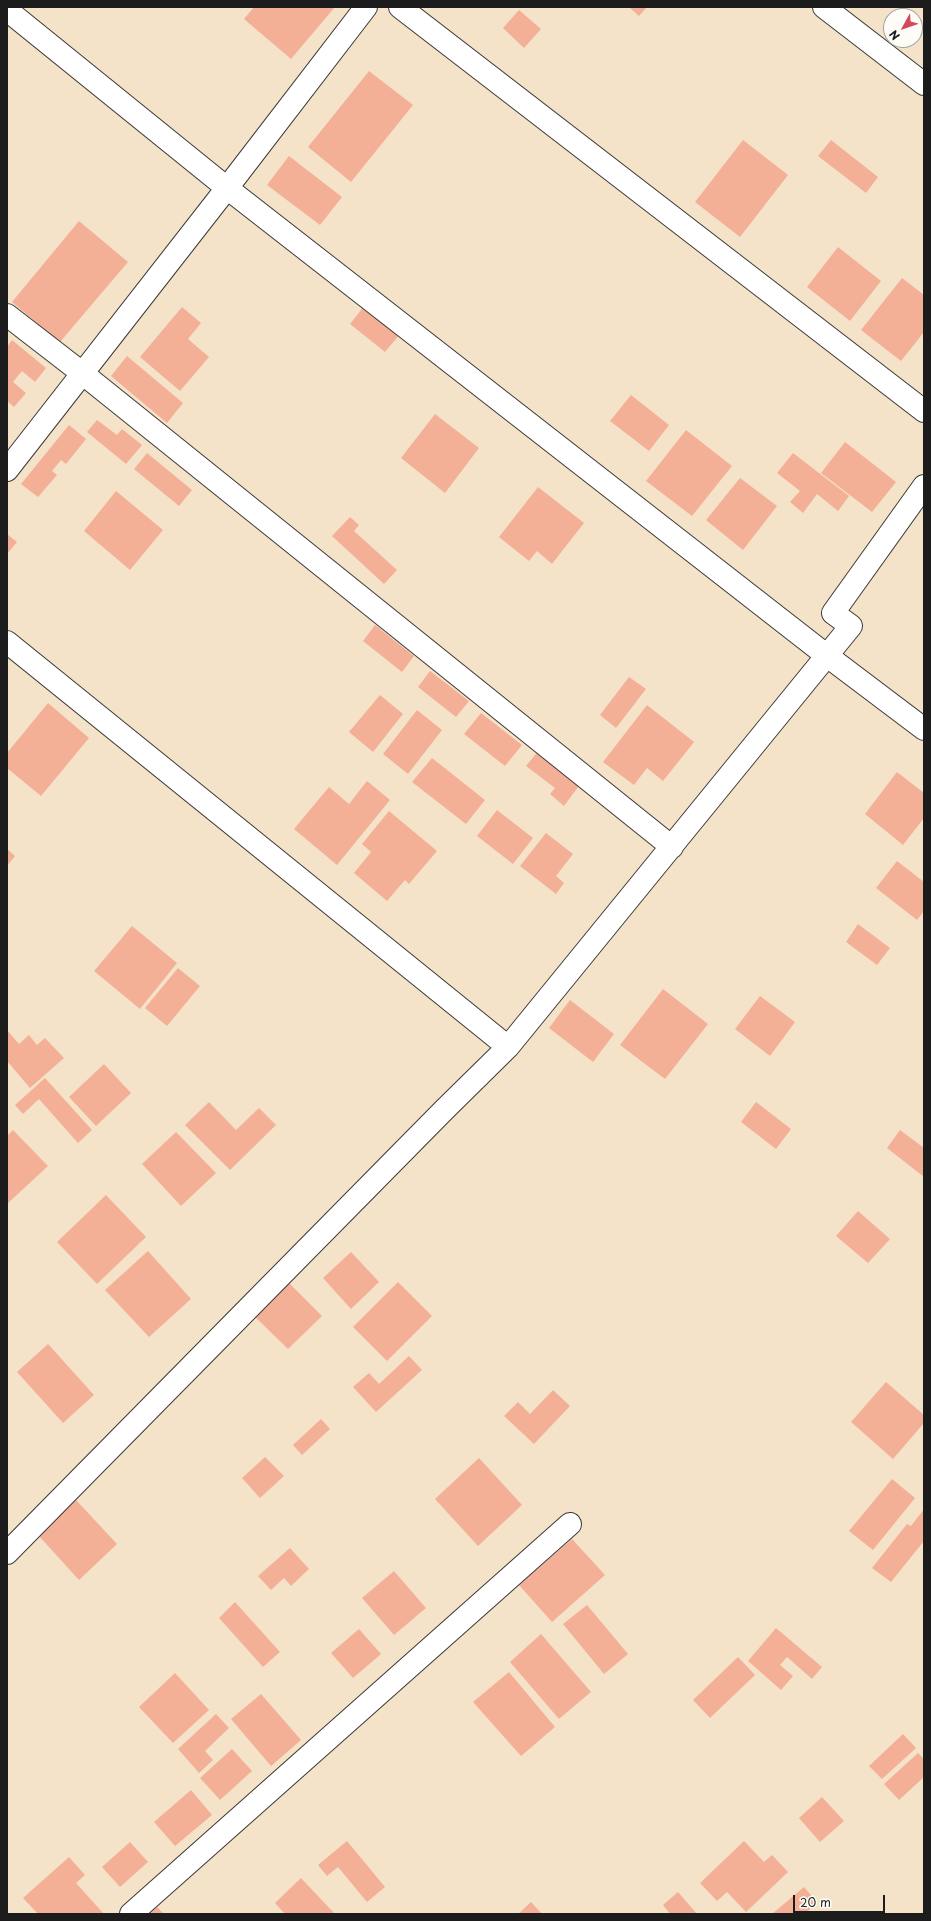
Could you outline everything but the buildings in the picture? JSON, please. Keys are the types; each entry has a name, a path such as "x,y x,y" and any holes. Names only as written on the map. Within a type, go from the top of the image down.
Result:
{"street":[{"path":"7,470 228,188 366,7"},
{"path":"400,7 924,411"},
{"path":"824,7 924,84"},
{"path":"7,10 228,188 826,655 924,729"},
{"path":"7,315 82,373 672,846"},
{"path":"7,1552 508,1047 851,626 832,613 924,486"},
{"path":"7,642 508,1047"},
{"path":"131,1914 570,1524"}]}
